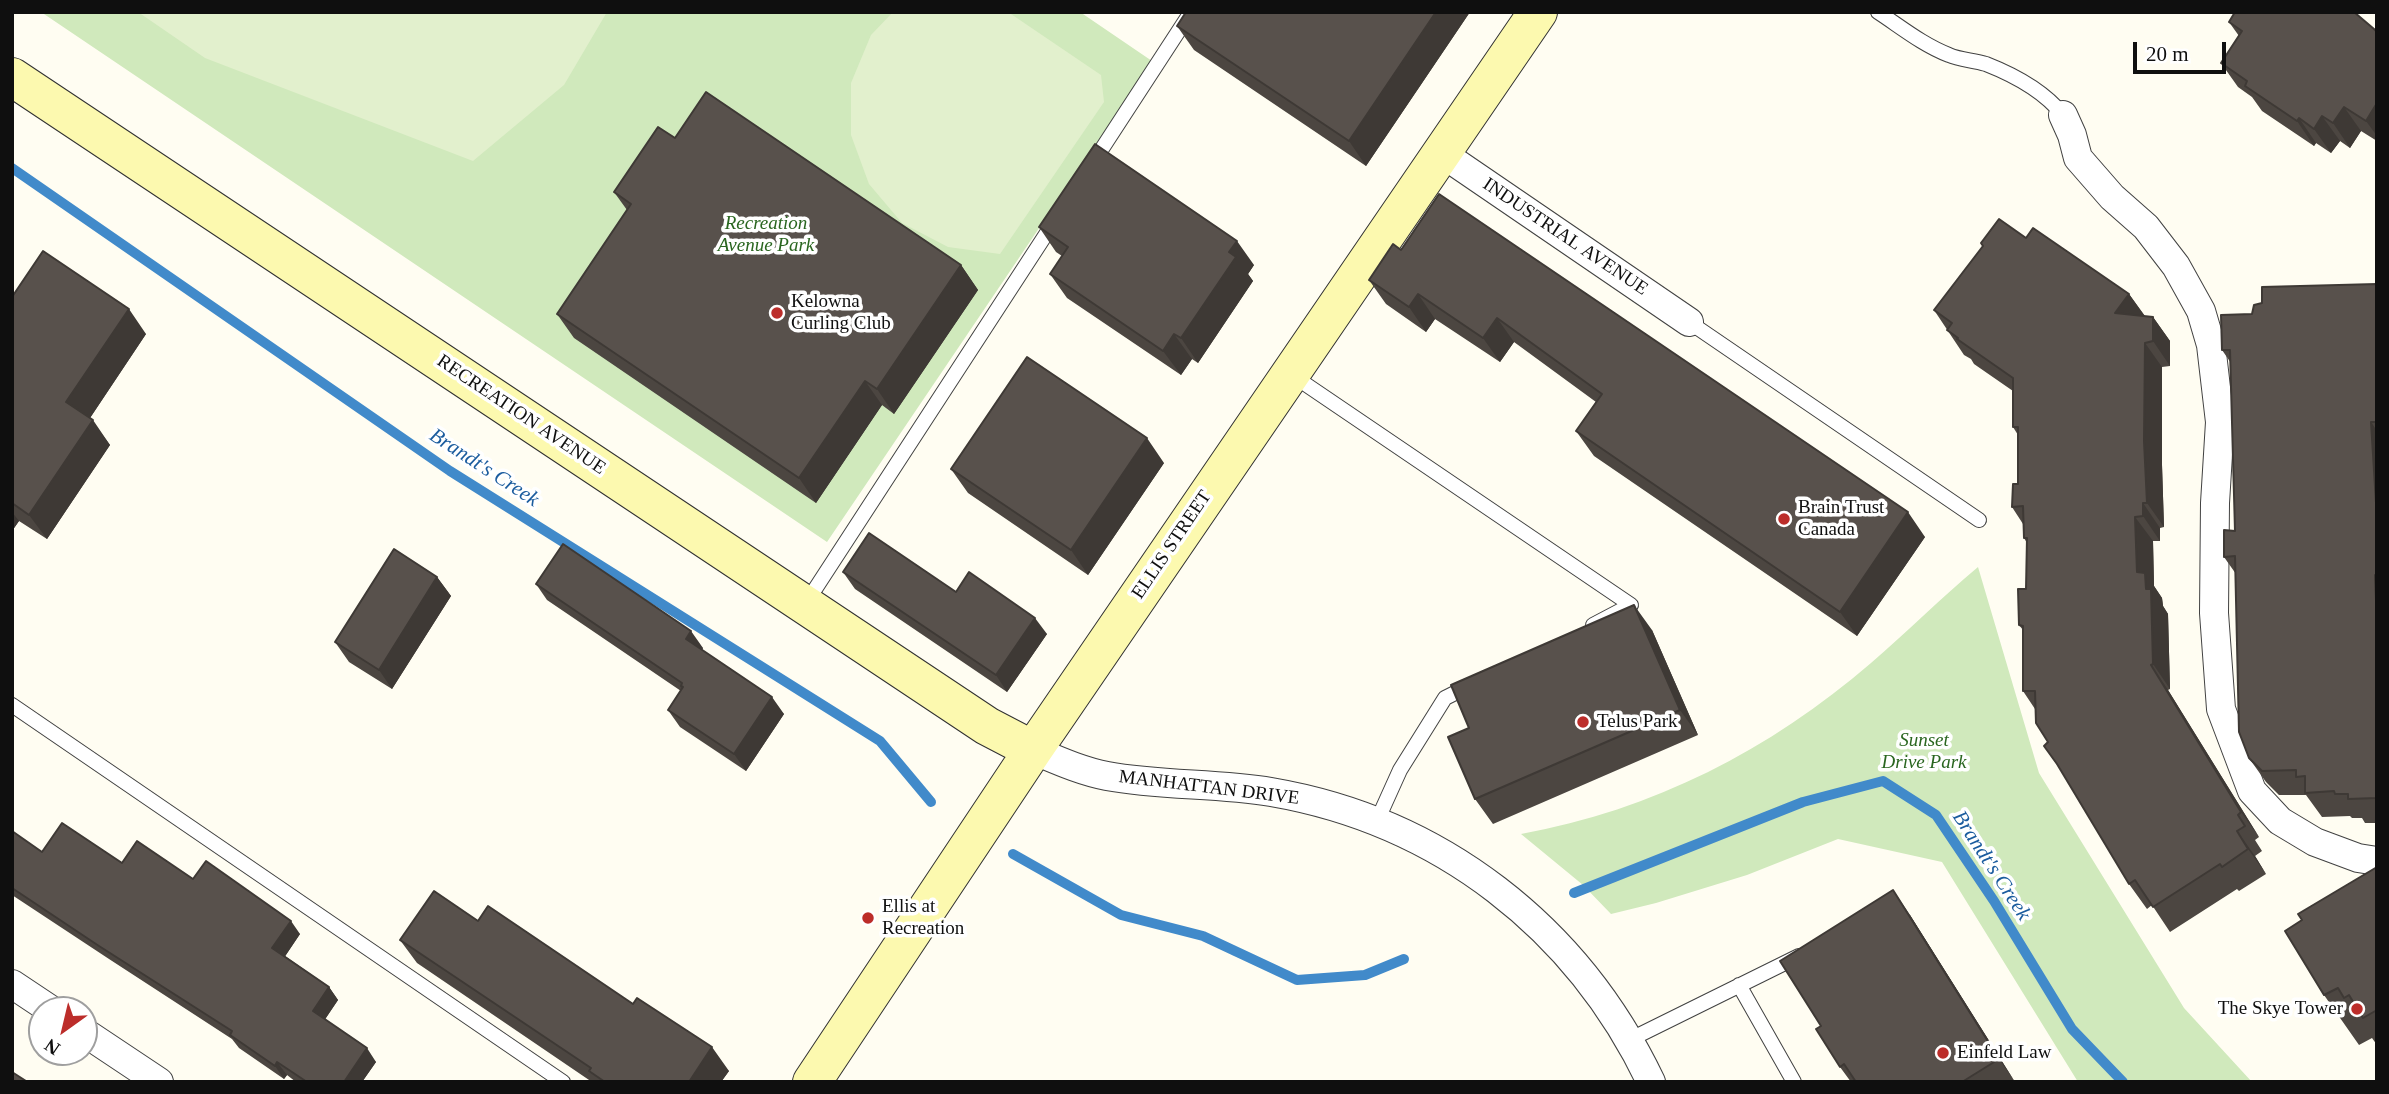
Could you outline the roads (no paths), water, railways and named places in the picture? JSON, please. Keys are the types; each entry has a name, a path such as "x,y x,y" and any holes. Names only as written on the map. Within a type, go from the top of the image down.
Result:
{"street":[{"name":"ELLIS STREET","path":"812,1082 1033,750 1538,12"},
{"name":"RECREATION AVENUE","path":"12,77 986,726 1033,750"},
{"path":"2063,115 2078,158 2112,197 2146,228 2176,266 2201,311 2211,345 2220,422 2215,503 2214,613 2221,709 2252,791 2280,821 2315,842 2358,858 2377,860"},
{"name":"INDUSTRIAL AVENUE","path":"1440,152 1689,322"},
{"name":"MANHATTAN DRIVE","path":"1033,750 1104,776 1269,792 1340,807 1403,832 1453,858 1507,898 1570,957 1611,1009 1651,1082"},
{"path":"12,984 30,996"},
{"path":"98,1041 159,1082"}],"lane":[{"path":"1080,182 1191,12"},
{"path":"1878,12 1920,41 1950,56 1985,64 2032,88 2050,99 2063,115"},
{"path":"805,605 1065,205"},
{"path":"1689,322 1979,520"},
{"path":"1289,373 1631,605 1582,630"},
{"path":"1377,821 1400,770 1445,698 1487,677"},
{"path":"12,705 563,1082"},
{"path":"1629,1040 1811,950"},
{"path":"1739,985 1794,1082"}],"waterway":[{"name":"Brandt's Creek","path":"12,168 450,471 880,741 931,802"},
{"name":"Brandt's Creek","path":"1574,893 1803,802 1883,781 1936,815 1994,901 2072,1029 2123,1082"},
{"name":"Brandt's Creek","path":"1013,854 1121,915 1203,936 1297,980 1365,975 1404,959"}],"place":[{"name":"Kelowna Curling Club","path":"777,313"},
{"name":"Brain Trust Canada","path":"1784,519"},
{"name":"Telus Park","path":"1583,722"},
{"name":"Ellis at Recreation","path":"868,918"},
{"name":"The Skye Tower","path":"2357,1009"},
{"name":"Einfeld Law","path":"1943,1053"}],"park label":[{"name":"Recreation Avenue Park","path":"766,235"},
{"name":"Sunset Drive Park","path":"1924,752"}]}
